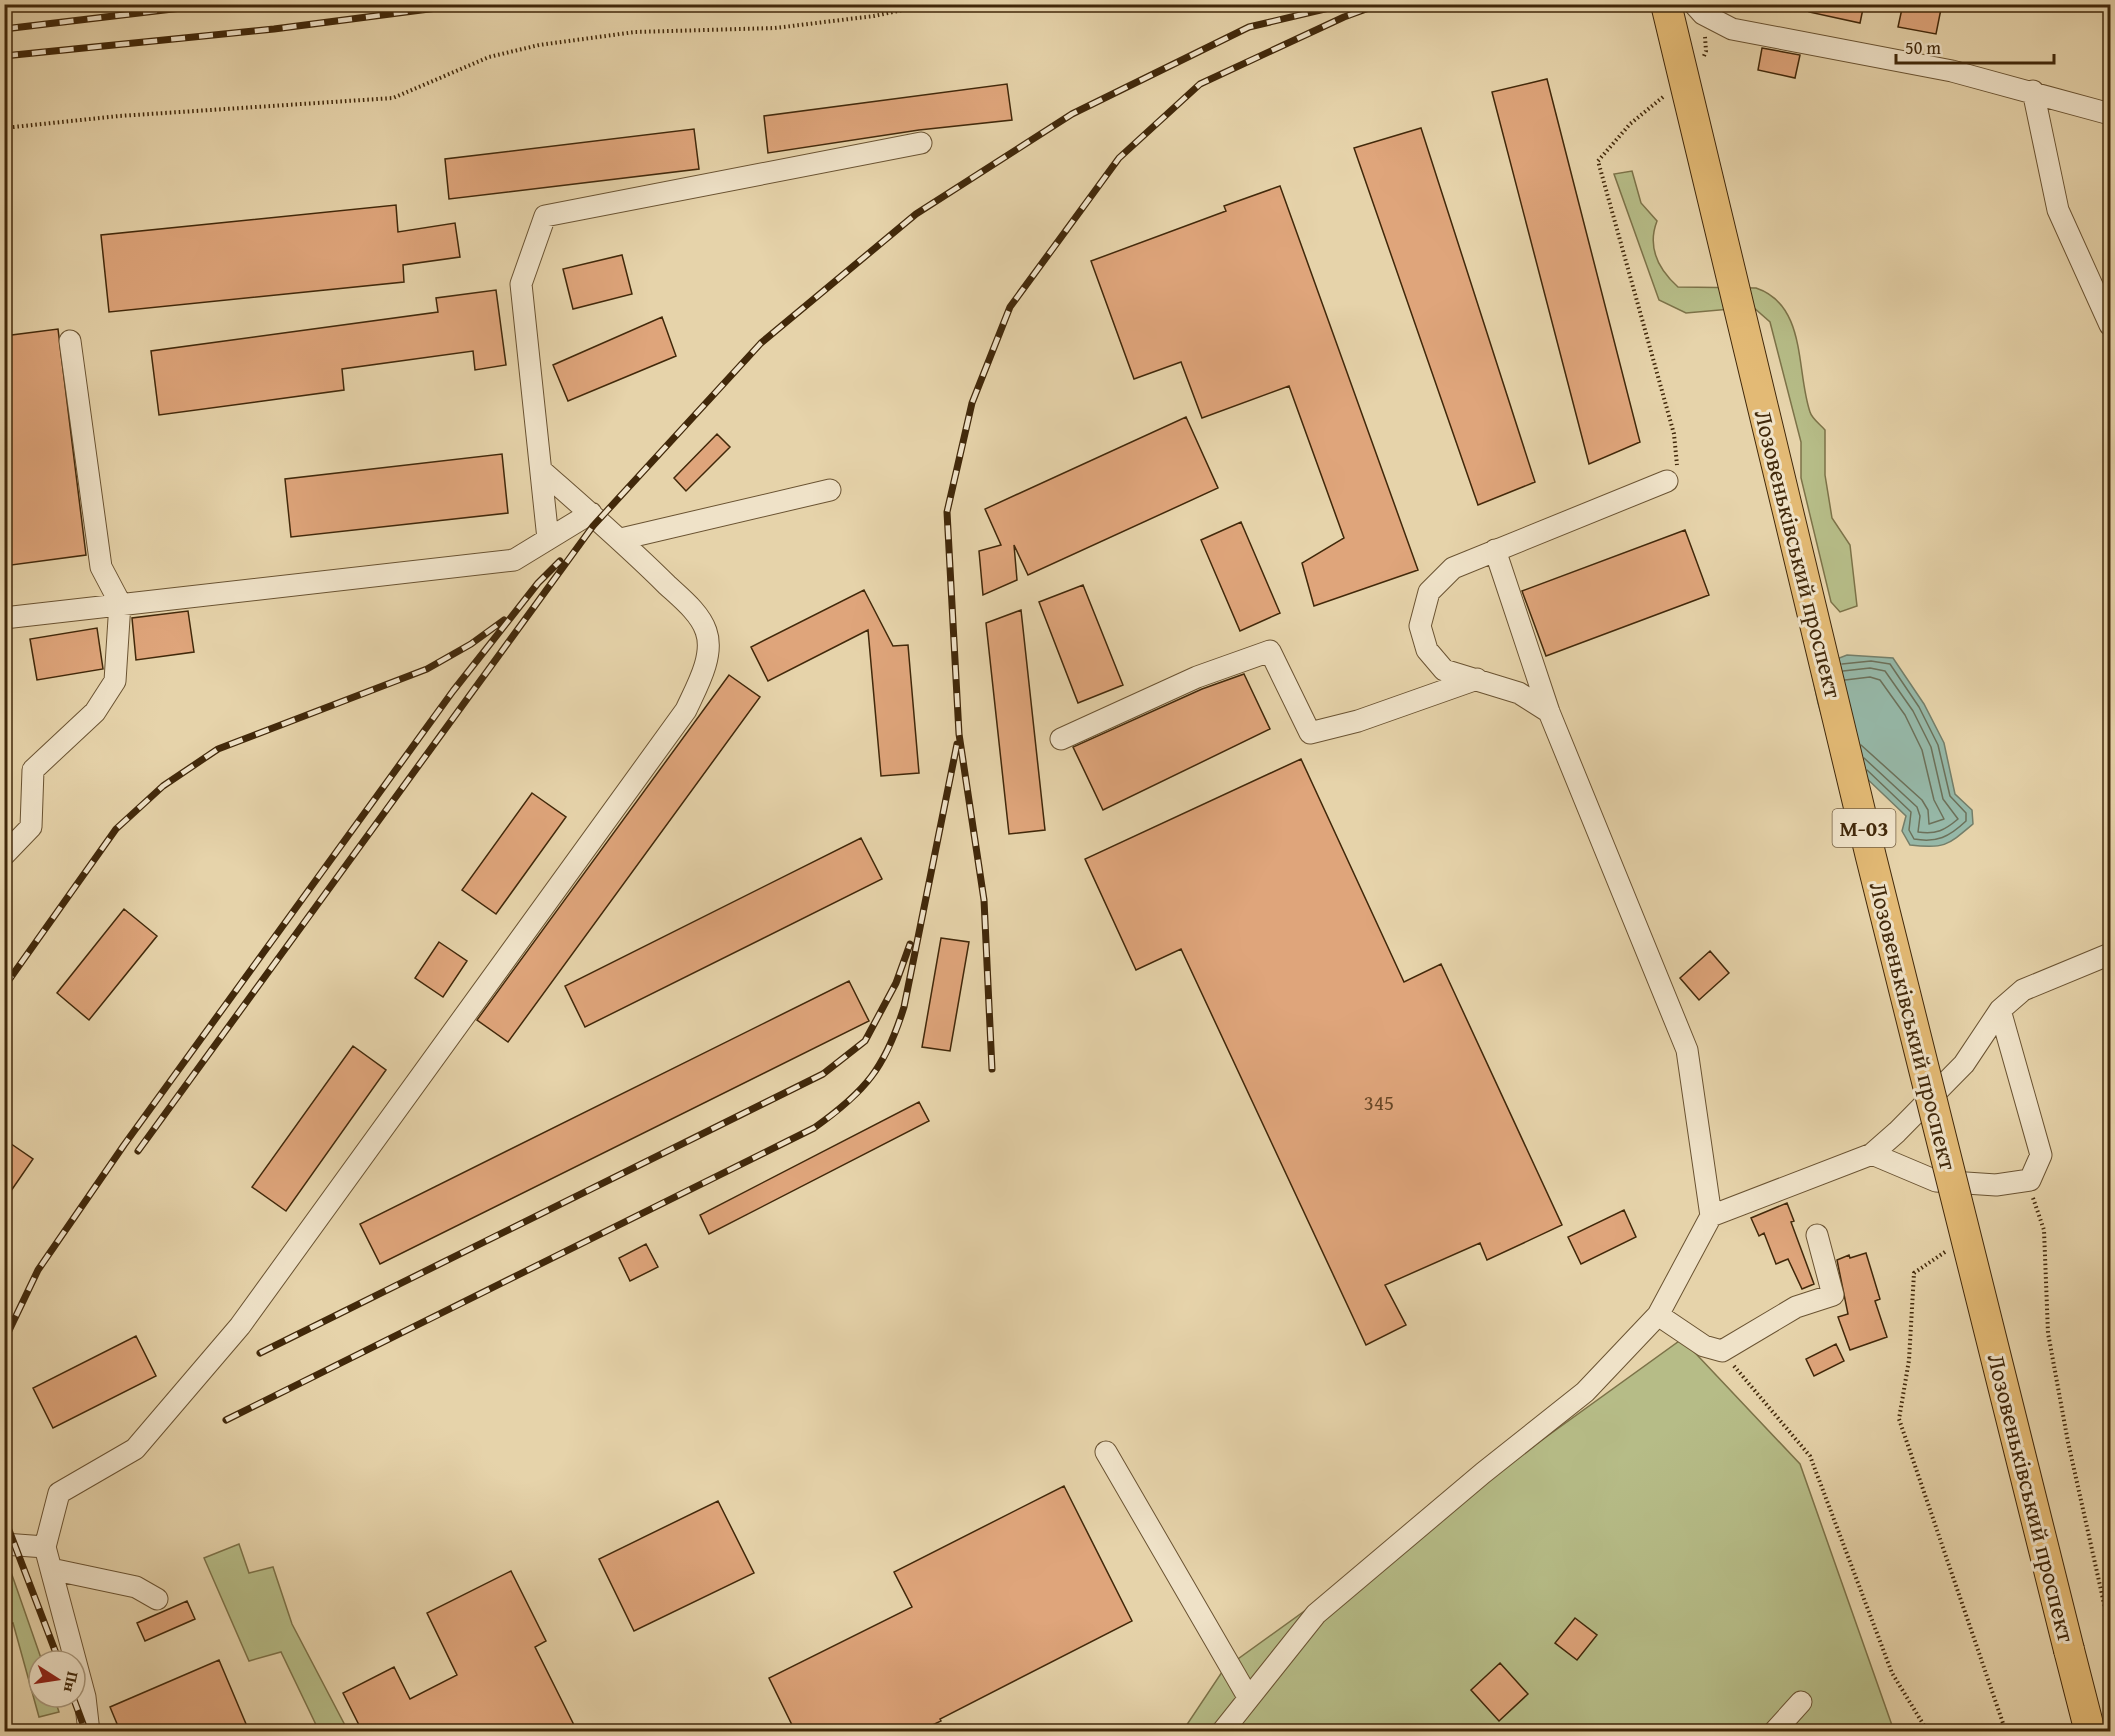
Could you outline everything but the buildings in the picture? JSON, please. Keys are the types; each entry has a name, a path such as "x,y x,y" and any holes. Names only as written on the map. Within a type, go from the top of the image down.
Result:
{"highway":[{"name":"Лозовеньківський проспект","path":"1666,4 1871,857 2090,1731"}],"street":[{"path":"1694,4 1702,14 1732,28 1952,71 2033,91 2110,114"},
{"path":"2033,91 2058,210 2110,325"},
{"path":"548,539 521,284 545,216 921,143"},
{"path":"4,855 32,827 33,770 95,712 115,681 120,603 101,567 70,341"},
{"path":"89,1731 85,1697 45,1546 59,1493 135,1449 240,1326 686,710 702,676 707,652 707,632 694,612 621,539 541,470"},
{"path":"1550,712 1519,693 1444,670 1426,650 1420,626 1429,592 1453,568 1667,480"},
{"path":"621,539 830,490"},
{"path":"4,618 514,560 591,513"},
{"path":"1222,1731 1316,1614 1483,1473 1585,1392 1658,1315 1712,1216 1687,1050 1550,712 1495,550"},
{"path":"1061,739 1197,677 1270,651 1310,733 1358,721 1477,679"},
{"path":"1712,1216 1872,1154 1898,1132 1964,1064 2000,1010 2023,990 2110,954"},
{"path":"1872,1154 1936,1181 1996,1185 2030,1180 2042,1155 2000,1010"},
{"path":"1658,1315 1704,1346 1722,1351 1796,1307 1833,1295 1817,1235"},
{"path":"1106,1452 1248,1697"},
{"path":"4,1544 45,1546"},
{"path":"51,1569 136,1587 157,1599"},
{"path":"1774,1731 1800,1702"}],"path":[{"path":"4,128 119,116 393,98 489,57 539,45 635,32 775,28 874,16 931,4"},
{"path":"1598,161 1674,434 1677,466 1667,480"},
{"path":"2030,1180 2044,1230 2048,1334 2068,1442 2109,1626 2110,1642"},
{"path":"1954,1246 1914,1273 1909,1360 1899,1419 2006,1731"},
{"path":"1722,1351 1810,1456 1892,1673 1928,1731"}],"green space":[{"path":"1632,171 1641,203 1657,221 1653,240 1656,257 1665,273 1678,287 1756,288 1772,297 1784,309 1792,324 1810,412 1825,430 1825,475 1832,518 1850,545 1857,606 1840,612 1831,602 1801,478 1801,442 1770,322 1753,307 1686,313 1659,300 1614,174"},
{"path":"1682,1339 1800,1464 1894,1731 1182,1732 1224,1669"},
{"path":"239,1544 249,1573 273,1567 292,1624 348,1731 319,1731 281,1652 249,1661 204,1558"},
{"path":"4,1552 38,1649 27,1649 27,1674 13,1623 5,1625"},
{"path":"37,1709 58,1709 59,1712 39,1717"}],"water":[{"path":"1847,655 1893,658 1924,704 1944,743 1955,794 1972,810 1973,824 1951,841 1938,846 1910,845 1902,831 1906,816 1859,771 1833,753 1818,703 1811,669"}],"railway":[{"path":"4,8 35,4"},
{"path":"4,29 215,4"},
{"path":"4,56 274,29 468,4"},
{"path":"138,1151 593,526 761,343 916,214 1072,114 1249,27 1346,4"},
{"path":"992,1069 984,900 959,734 947,512 972,403 1010,307 1119,158 1200,84 1344,17 1380,4"},
{"path":"4,1341 38,1270 124,1145 453,691 538,583 560,561"},
{"path":"4,987 116,829 163,786 218,749 427,669 471,644 504,620"},
{"path":"226,1420 814,1128 860,1090 881,1062 904,1007 957,744"},
{"path":"260,1353 823,1074 865,1041 896,983 910,944"},
{"path":"4,1517 54,1649"},
{"path":"77,1709 86,1732"}]}
